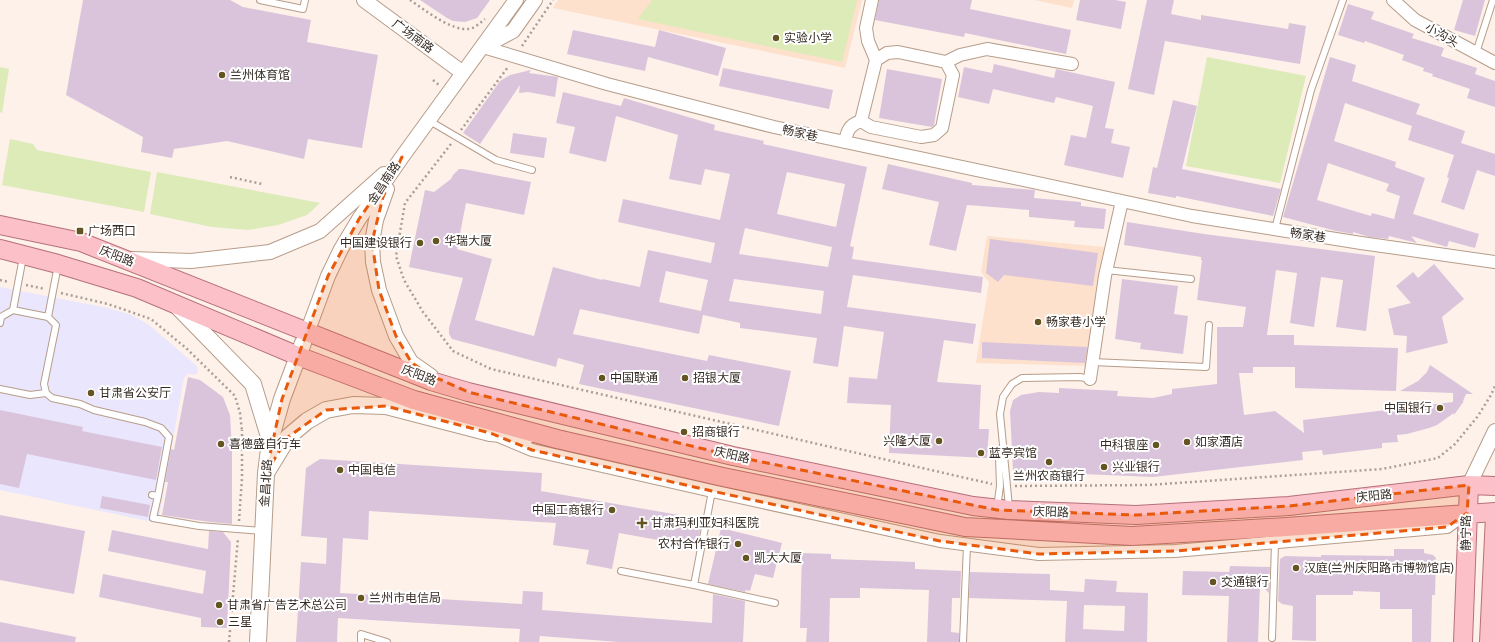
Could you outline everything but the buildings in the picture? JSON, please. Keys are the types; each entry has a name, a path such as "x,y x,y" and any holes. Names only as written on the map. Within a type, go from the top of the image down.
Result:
{"main road":[{"name":"庆阳路","path":"0,225 81,242 125,259 303,343 414,400 557,439 723,477 965,527 1132,536 1495,512"},
{"name":"庆阳路","path":"0,249 23,254 137,288 175,304 468,392 733,456 1003,510 1144,514 1289,506 1469,485 1495,485"},
{"path":"175,304 253,384 270,441"},
{"name":"金昌北路","path":"258,642 266,473 270,441 282,399 303,343"},
{"path":"266,473 288,437 307,421 326,410 353,406 386,406 490,433 557,439"},
{"name":"静宁路","path":"1463,642 1469,485"},
{"path":"1495,485 1495,506"},
{"path":"1489,642 1493,600 1495,516"}],"street":[{"name":"广场南路","path":"364,0 463,72"},
{"name":"金昌南路","path":"303,343 328,276 341,249 428,120 516,0"},
{"name":"金昌南路","path":"483,47 514,31 535,0"},
{"path":"861,121 876,60 868,40 866,28 872,0"},
{"name":"小沟头","path":"1393,0 1415,20 1495,64"},
{"name":"畅家巷","path":"483,47 630,90 774,127 1192,216 1495,262"},
{"path":"876,60 887,53 898,52 946,62 960,55 987,49 1072,64"},
{"path":"845,142 847,130 853,124 861,121 870,126 921,137 934,135 942,128 953,75 946,62"},
{"path":"125,259 191,261 270,252 320,232 402,157"},
{"path":"402,157 383,197 376,220 372,242 373,262 379,290 396,336 411,362 428,374 468,392"},
{"path":"1090,379 1106,270 1122,201"},
{"name":"静宁路","path":"1469,485 1495,431"},
{"path":"490,433 532,450 712,491 940,541 1039,554 1175,550 1275,543 1447,527 1467,513"}],"lane":[{"path":"260,0 303,9 305,0"},
{"path":"1275,229 1311,90 1343,0"},
{"path":"1476,53 1493,0"},
{"path":"428,120 496,160 532,170"},
{"path":"13,310 23,254"},
{"path":"48,317 58,264"},
{"path":"1106,270 1190,279"},
{"path":"0,323 1,317 13,310 48,317 56,325 44,384 46,393 52,398 145,422 161,428 169,437 155,495 153,518 199,526 263,531"},
{"path":"1092,362 1206,367 1209,325"},
{"path":"1003,510 1007,486 1000,414 1003,397 1012,384 1022,378 1080,377 1090,379"},
{"path":"0,389 30,395 46,393"},
{"path":"999,458 1003,510"},
{"path":"694,585 712,491"},
{"path":"1272,638 1275,543"},
{"path":"963,642 967,544"},
{"path":"620,571 694,585 775,603"},
{"path":"361,642 361,634 387,642"}],"path":[{"path":"410,0 459,29 470,29 478,25 486,17"},
{"path":"553,0 515,56 456,137 405,203 396,256 404,280 423,312 453,351 491,370 1000,486"},
{"path":"230,177 262,184"},
{"path":"0,280 108,304 151,319 186,348 235,396 240,413 242,431"},
{"path":"1007,486 1171,484 1382,469 1438,458 1455,444 1478,416 1495,386"}],"highlighted area":[{"path":"402,157 383,197 372,242 379,290 396,336 411,362 428,374 468,392 733,456 997,510 1136,515 1289,506 1469,485 1467,513 1447,527 1175,551 1039,554 940,541 712,491 532,450 490,433 386,406 326,410 288,437 266,473 282,399 328,276 359,219"}],"shaded area":[{"name":"实验小学","path":"558,0 862,0 845,68 553,8"},
{"path":"1034,0 1074,0 1072,8"},
{"name":"畅家巷小学","path":"987,236 1104,247 1088,366 976,363 989,282 981,272"},
{"name":"甘肃省公安厅","path":"0,287 108,308 132,315 149,325 197,366 198,372 196,375 188,374 184,378 158,523 0,490"}],"green space":[{"name":"实验小学","path":"652,0 857,0 842,62 638,19"},
{"path":"1207,57 1306,76 1280,183 1186,166"},
{"path":"0,67 9,69 2,113 0,112"},
{"path":"10,139 33,144 37,150 151,172 144,212 2,185"},
{"path":"157,172 320,203 307,215 278,225 248,230 212,227 150,214"}],"place":[{"name":"实验小学","path":"776,38"},
{"name":"兰州体育馆","path":"222,75"},
{"name":"广场西口","path":"80,231"},
{"name":"华瑞大厦","path":"436,241"},
{"name":"中国建设银行","path":"420,243"},
{"name":"畅家巷小学","path":"1038,322"},
{"name":"中国联通","path":"602,378"},
{"name":"招银大厦","path":"685,378"},
{"name":"甘肃省公安厅","path":"91,393"},
{"name":"中国银行","path":"1440,408"},
{"name":"招商银行","path":"684,432"},
{"name":"兴隆大厦","path":"939,441"},
{"name":"如家酒店","path":"1187,442"},
{"name":"喜德盛自行车","path":"221,444"},
{"name":"中科银座","path":"1156,445"},
{"name":"蓝亭宾馆","path":"981,453"},
{"name":"兰州农商银行","path":"1049,462"},
{"name":"兴业银行","path":"1104,467"},
{"name":"中国电信","path":"340,470"},
{"name":"中国工商银行","path":"612,510"},
{"name":"甘肃玛利亚妇科医院","path":"642,523"},
{"name":"农村合作银行","path":"738,544"},
{"name":"凯大大厦","path":"746,558"},
{"name":"汉庭(兰州庆阳路市博物馆店)","path":"1296,568"},
{"name":"交通银行","path":"1213,582"},
{"name":"兰州市电信局","path":"361,598"},
{"name":"甘肃省广告艺术总公司","path":"219,605"},
{"name":"三星","path":"220,622"}]}
